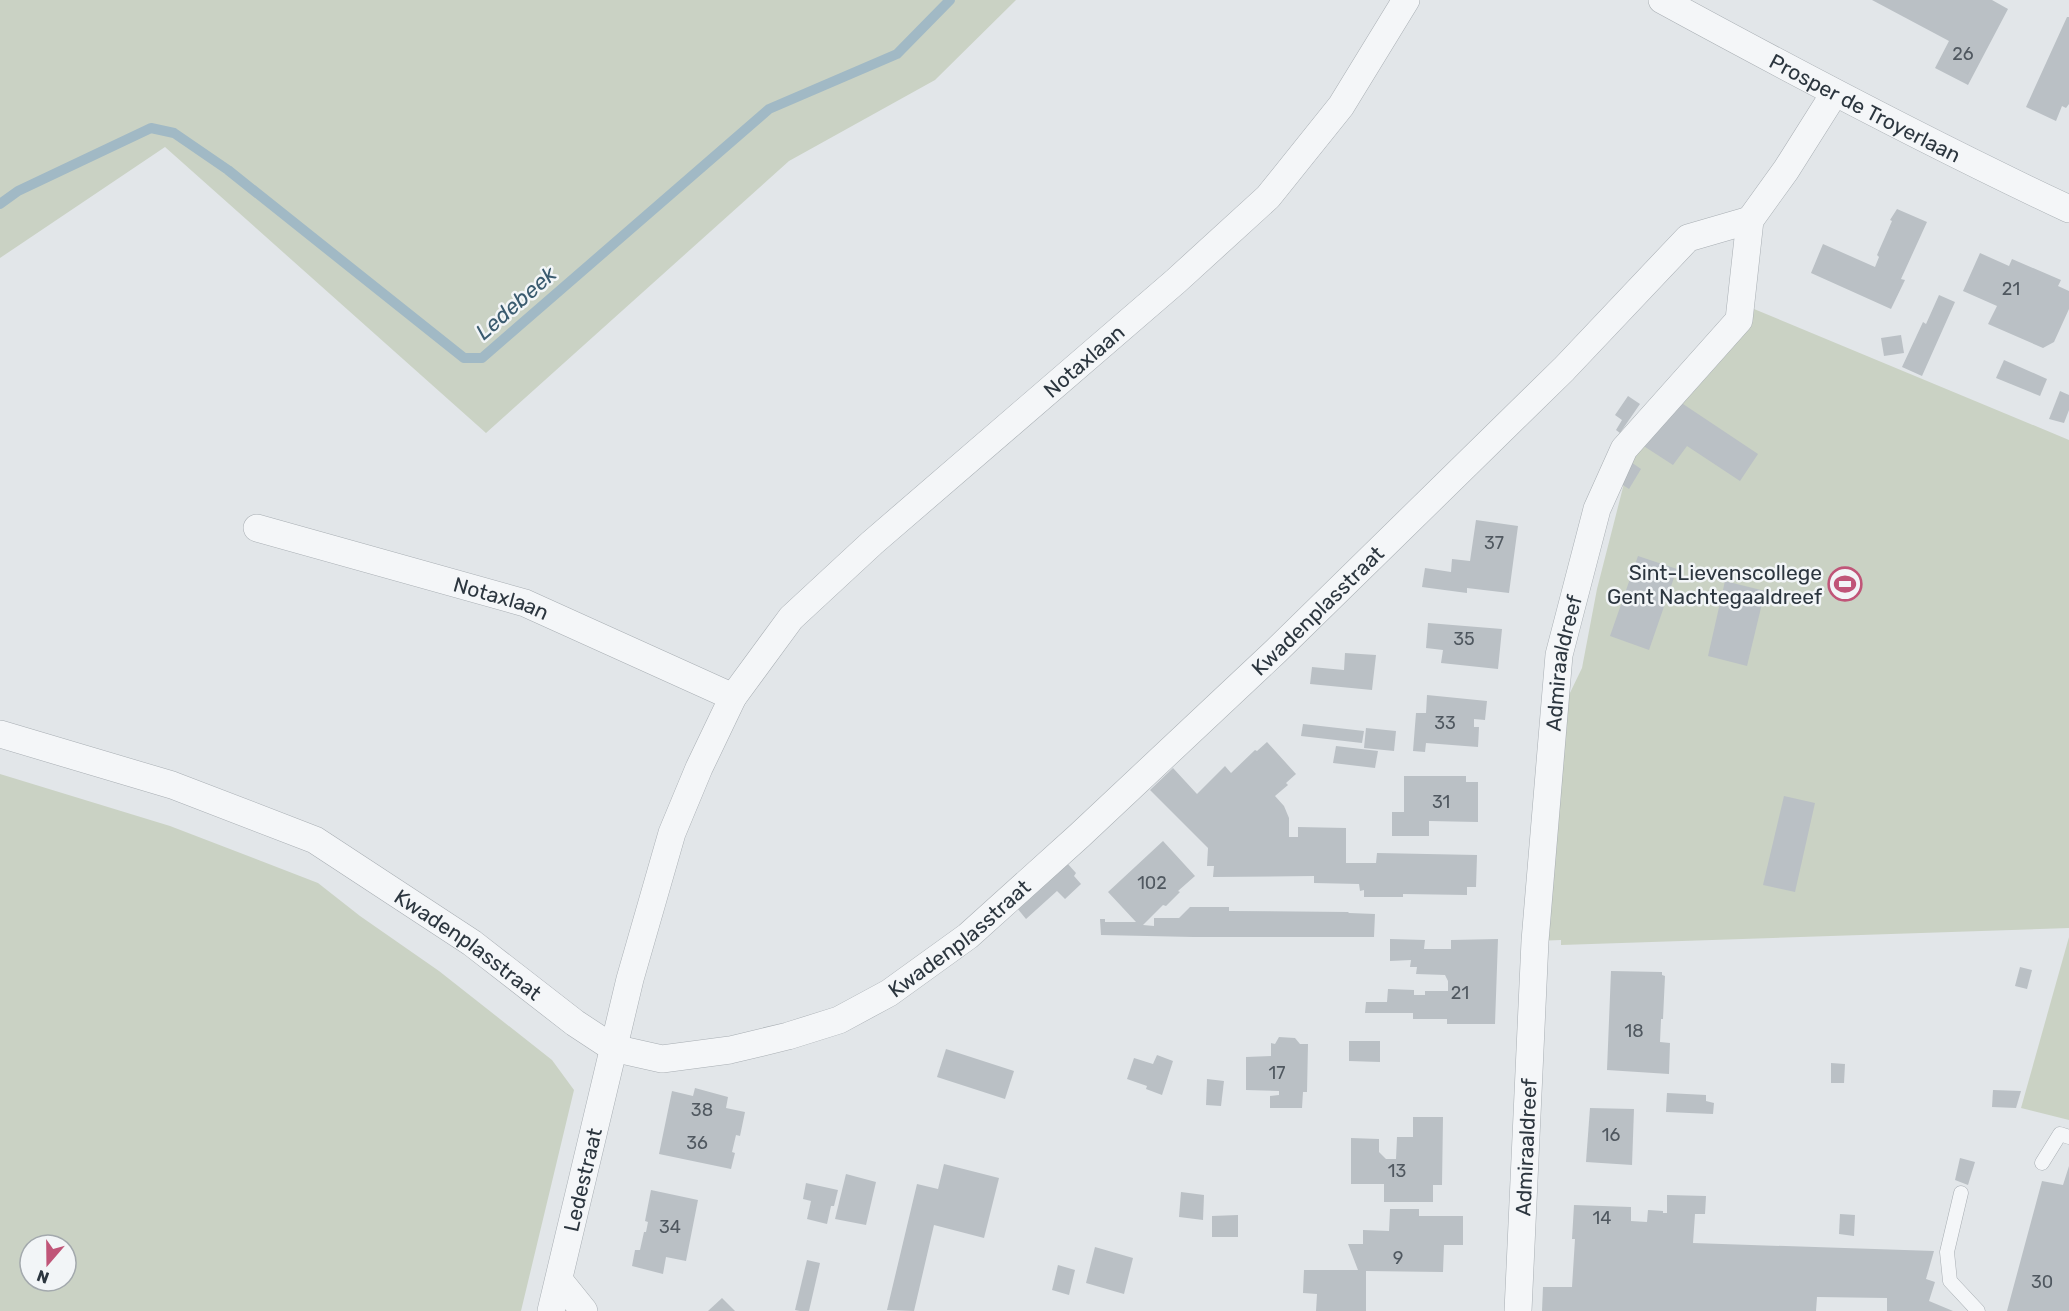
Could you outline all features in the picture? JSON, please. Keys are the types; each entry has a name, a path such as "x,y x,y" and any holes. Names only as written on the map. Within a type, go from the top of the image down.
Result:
{"street":[{"name":"Notaxlaan","path":"613,1048 630,979 672,833 699,768 733,697 791,618 872,543 1176,281 1268,196 1341,106 1406,0"},
{"name":"Prosper de Troyerlaan","path":"1662,0 1833,94 1964,160 2069,209"},
{"name":"Admiraaldreef","path":"1518,1311 1535,941 1559,655 1597,509 1624,449 1739,320 1750,220 1786,170 1833,94"},
{"name":"Kwadenplasstraat","path":"0,734 172,785 315,840 472,943 575,1023 613,1048 662,1059 730,1050 788,1036 839,1020 889,993 968,936 1079,836 1276,651 1564,369 1688,238 1750,220"},
{"name":"Notaxlaan","path":"257,528 525,603 733,697"},
{"name":"Ledestraat","path":"551,1311 613,1048"},
{"path":"559,1280 584,1311"}],"lane":[{"path":"2042,1162 2060,1134 2069,1137"},
{"path":"1961,1193 1947,1252 1950,1281 1978,1311"}],"shaded area":[{"path":"0,0 1016,0 935,80 789,161 486,433 165,147 0,258"},
{"name":"Sint-Lievenscollege Gent Nachtegaaldreef","path":"1754,309 2069,440 2069,928 1561,945 1561,940 1535,941 1553,728 1582,668 1597,589 1631,456 1701,369"},
{"path":"0,774 170,826 318,883 360,916 439,971 552,1060 574,1090 521,1311 0,1311"},
{"path":"2069,937 2069,1120 2021,1108"}],"building":[{"path":"1872,0 1992,0 2008,9 1968,85 1935,68 1949,41"},
{"path":"2067,17 2069,17 2069,104 2066,108 2062,106 2056,121 2026,107"},
{"path":"1897,209 1927,222 1901,279 1905,280 1891,309 1811,273 1823,244 1875,267 1879,257 1877,255 1892,221 1890,220"},
{"path":"1980,253 2009,266 2012,259 2061,280 2058,286 2069,291 2069,309 2054,342 2043,348 1988,324 1997,306 1963,291"},
{"path":"1939,295 1955,302 1922,376 1902,367 1923,322 1926,324"},
{"path":"1901,335 1904,353 1884,356 1881,338"},
{"path":"2004,360 2047,379 2040,396 1996,378"},
{"path":"2060,391 2069,395 2069,410 2064,423 2049,419"},
{"path":"1628,396 1640,404 1620,433 1616,430 1622,420 1615,415"},
{"path":"1671,396 1758,454 1740,481 1687,446 1673,465 1639,443"},
{"path":"1628,460 1641,469 1629,489 1615,480"},
{"path":"1476,520 1518,526 1509,593 1467,588 1467,593 1422,587 1425,568 1451,572 1452,559 1470,561"},
{"path":"1638,556 1677,569 1649,650 1610,636"},
{"path":"1725,581 1765,591 1747,666 1708,656"},
{"path":"1428,623 1502,629 1498,669 1441,663 1443,650 1426,648"},
{"path":"1345,653 1376,655 1372,690 1310,684 1312,667 1344,670"},
{"path":"1427,695 1487,701 1485,720 1474,719 1474,727 1479,727 1478,747 1426,743 1425,752 1413,751 1416,713 1426,713"},
{"path":"1303,724 1364,731 1362,743 1301,736"},
{"path":"1366,728 1396,731 1394,751 1364,748"},
{"path":"1267,742 1296,774 1286,783 1288,785 1275,796 1284,806 1289,818 1289,837 1298,837 1298,827 1346,828 1346,863 1376,863 1377,853 1477,855 1476,887 1467,887 1467,895 1403,894 1403,897 1364,897 1364,890 1360,891 1359,884 1314,883 1314,876 1213,877 1214,866 1207,866 1208,848 1150,790 1173,768 1197,794 1225,766 1231,773"},
{"path":"1336,746 1378,751 1375,768 1333,763"},
{"path":"1404,776 1466,776 1466,782 1478,782 1478,822 1429,821 1429,836 1392,836 1392,812 1404,812"},
{"path":"1784,796 1815,803 1795,892 1763,885"},
{"path":"1163,841 1195,876 1166,906 1163,905 1143,925 1154,926 1154,918 1179,918 1190,907 1229,907 1229,911 1348,912 1375,914 1374,937 1101,935 1100,919 1105,919 1105,922 1136,922 1108,892"},
{"path":"1067,863 1076,873 1074,876 1081,884 1065,899 1057,891 1026,919 1017,908"},
{"path":"1390,939 1425,940 1424,949 1451,949 1451,940 1498,939 1495,1024 1447,1024 1447,1019 1413,1019 1413,1013 1365,1013 1366,1002 1387,1002 1388,989 1414,990 1414,995 1425,995 1425,991 1448,991 1448,981 1445,975 1416,974 1417,967 1410,967 1411,960 1390,961"},
{"path":"2020,967 2032,970 2027,989 2015,986"},
{"path":"1611,971 1662,972 1665,976 1660,1042 1670,1043 1669,1074 1607,1070"},
{"path":"1279,1037 1295,1038 1300,1044 1308,1044 1307,1092 1303,1092 1302,1108 1270,1108 1270,1096 1279,1095 1279,1091 1246,1090 1246,1057 1271,1056 1271,1043 1275,1044"},
{"path":"1349,1041 1380,1041 1380,1062 1349,1061"},
{"path":"946,1049 1014,1071 1005,1099 937,1077"},
{"path":"1157,1055 1173,1061 1162,1095 1146,1089 1147,1086 1127,1079 1134,1058 1153,1064"},
{"path":"1831,1063 1845,1064 1844,1083 1831,1083"},
{"path":"1207,1079 1224,1081 1221,1106 1206,1105"},
{"path":"695,1088 728,1097 726,1108 745,1112 740,1136 736,1135 731,1169 659,1154 672,1091 693,1096"},
{"path":"1993,1090 2021,1091 2016,1108 1992,1107"},
{"path":"1667,1093 1706,1095 1706,1101 1714,1103 1713,1114 1666,1112"},
{"path":"1590,1108 1634,1109 1632,1165 1586,1162"},
{"path":"1413,1117 1443,1117 1442,1185 1433,1185 1433,1202 1384,1202 1384,1184 1351,1184 1351,1138 1379,1139 1379,1152 1386,1159 1396,1159 1397,1137 1413,1137"},
{"path":"1960,1158 1975,1162 1968,1185 1955,1180"},
{"path":"944,1164 999,1178 984,1238 934,1225 914,1311 887,1310 917,1184 938,1189"},
{"path":"2069,1166 2069,1311 2007,1311 2042,1181 2063,1185"},
{"path":"846,1174 876,1182 866,1225 835,1219"},
{"path":"806,1183 838,1190 827,1224 807,1219 811,1201 803,1199"},
{"path":"651,1190 698,1200 686,1261 666,1257 663,1274 632,1266 635,1250 640,1250 644,1232 646,1232 648,1222 645,1221"},
{"path":"1181,1192 1204,1195 1203,1220 1179,1217"},
{"path":"1667,1195 1706,1196 1705,1214 1695,1214 1693,1243 1934,1251 1926,1279 1935,1282 1929,1301 1953,1311 1887,1311 1887,1298 1817,1297 1816,1311 1542,1311 1543,1287 1572,1287 1575,1239 1572,1239 1574,1205 1631,1207 1631,1221 1647,1222 1648,1210 1667,1213"},
{"path":"1390,1209 1419,1209 1419,1216 1463,1216 1463,1245 1444,1245 1443,1272 1366,1271 1366,1311 1316,1311 1317,1294 1303,1293 1304,1270 1358,1270 1348,1244 1363,1244 1363,1230 1389,1231"},
{"path":"1840,1214 1855,1215 1854,1236 1839,1234"},
{"path":"1238,1215 1238,1237 1212,1237 1212,1216"},
{"path":"1095,1247 1133,1258 1124,1294 1086,1283"},
{"path":"807,1260 820,1263 809,1311 800,1311 795,1310"},
{"path":"1058,1265 1075,1270 1069,1295 1052,1290"},
{"path":"722,1298 735,1311 708,1311"}],"waterway":[{"name":"Ledebeek","path":"0,204 18,191 151,128 174,133 228,170 464,358 482,358 769,109 897,54 950,0"}],"place":[{"name":"Sint-Lievenscollege Gent Nachtegaaldreef","path":"1845,584"}]}
